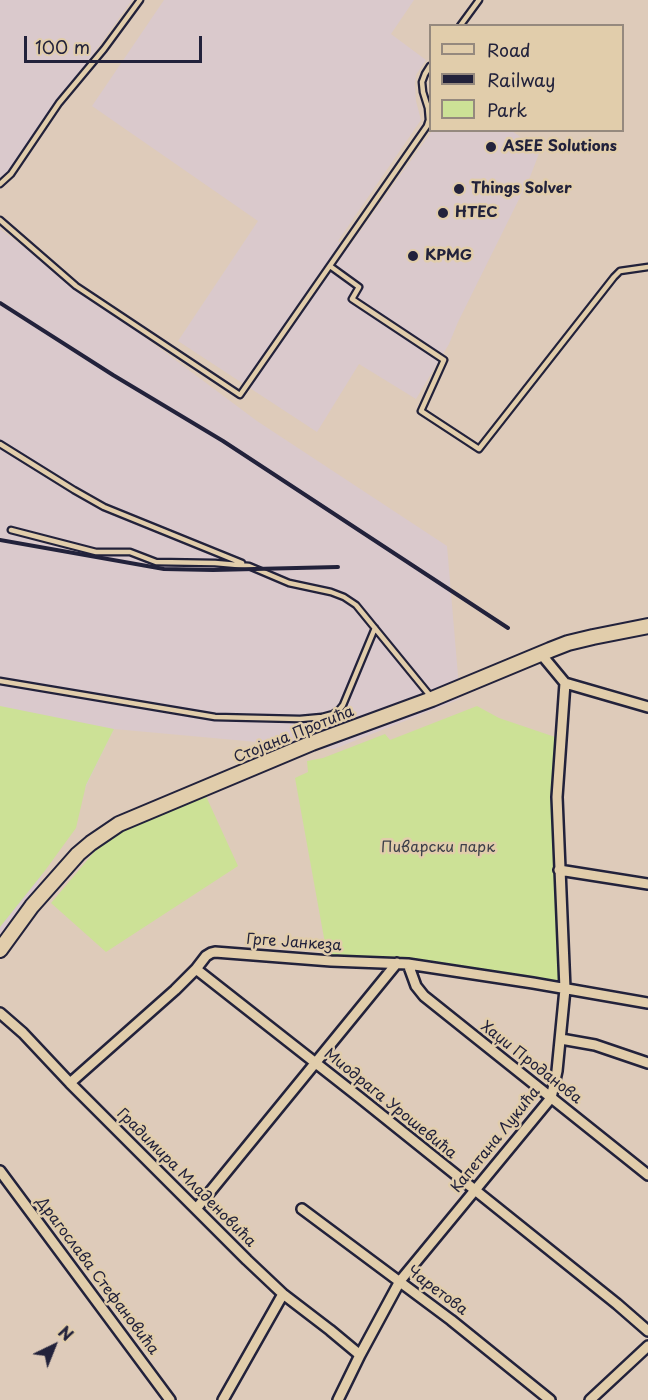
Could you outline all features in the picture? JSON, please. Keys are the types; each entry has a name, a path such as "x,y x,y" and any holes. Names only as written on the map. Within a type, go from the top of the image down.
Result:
{"main road":[{"name":"Стојана Протића","path":"0,950 41,894 78,854 119,825 312,743 432,699 575,641 648,626"}],"street":[{"path":"541,654 565,683 648,706"},
{"name":"Капетана Лукића","path":"338,1400 400,1281 552,1098 561,1039 565,989 557,797 565,683"},
{"path":"559,870 648,884"},
{"name":"Грге Јанкеза","path":"70,1083 175,990 206,956 215,952 408,964 648,1003"},
{"path":"196,1209 397,963"},
{"name":"Хаџи Проданова","path":"408,964 416,986 424,996 648,1175"},
{"name":"Миодрага Урошевића","path":"196,969 648,1331"},
{"name":"Градимира Младеновића","path":"0,1013 23,1033 247,1260 283,1294 360,1355"},
{"path":"561,1039 595,1045 648,1063"},
{"name":"Драгослава Стефановића","path":"0,1171 170,1400"},
{"name":"Чаретова","path":"302,1209 451,1320 550,1400"},
{"path":"223,1400 283,1294"},
{"path":"590,1400 648,1346"}],"lane":[{"path":"0,184 11,174 59,103 104,49 140,0"},
{"path":"461,24 479,0"},
{"path":"0,220 76,286 240,395 427,126 428,108 422,82 429,68"},
{"path":"330,266 359,287 352,299 444,360 422,411 479,449 614,277 620,271 648,267"},
{"path":"0,444 104,507 289,583 344,597 356,605 432,699"},
{"path":"11,530 96,552 130,552 156,562 249,566"},
{"path":"0,681 214,717 300,719 322,717 333,714 343,705 375,628"}],"shaded area":[{"path":"0,0 132,0 0,184"},
{"path":"164,0 414,0 391,34 426,60 416,75 415,84 416,101 421,120 338,241 348,248 431,132 513,132 540,151 530,177 449,344 416,399 359,364 317,432 178,341 258,221 92,106"},
{"path":"0,229 257,421 447,546 460,699 334,749 114,729 22,917 0,948"}],"green space":[{"path":"0,706 114,729 86,785 76,828 0,927"},
{"name":"Пиварски парк","path":"477,706 499,718 558,738 561,988 405,964 328,960 295,778 308,772 307,761 323,758 385,734 390,740"},
{"path":"205,794 238,866 106,952 51,903 106,838"}],"railway":[{"path":"0,303 223,441 508,628"},
{"path":"0,540 164,569 338,567"}],"place":[{"name":"ASEE Solutions","path":"491,147"},
{"name":"Things Solver","path":"459,189"},
{"name":"HTEC","path":"443,213"},
{"name":"KPMG","path":"413,256"}]}
